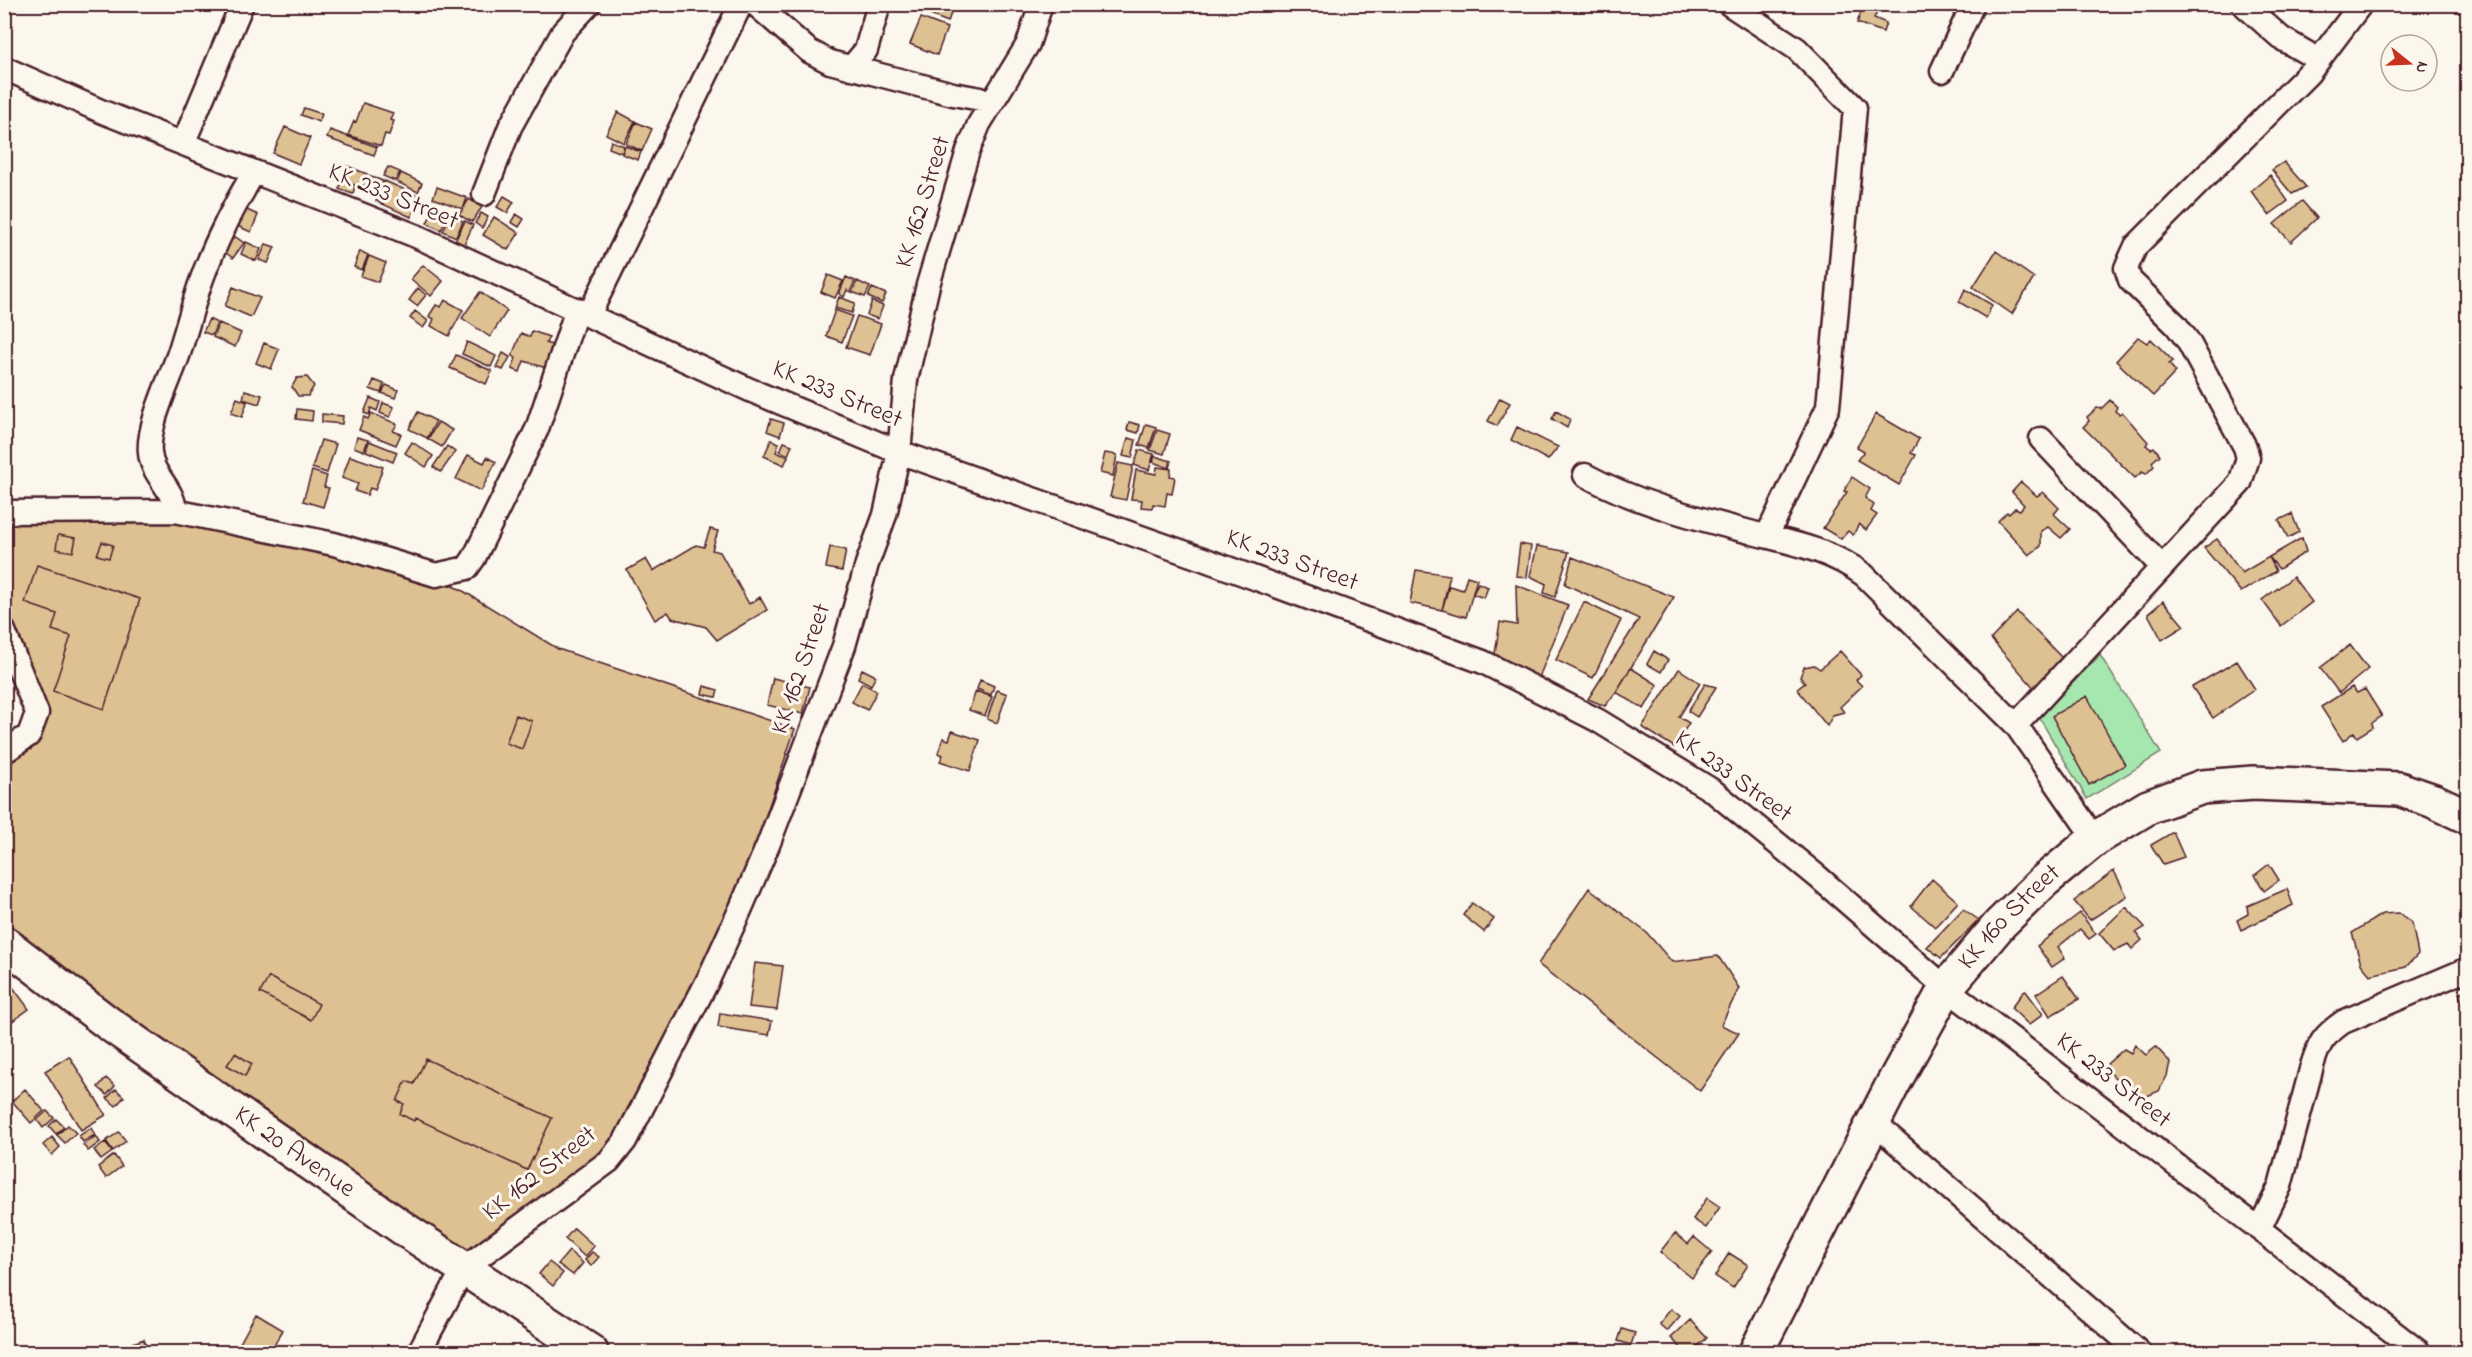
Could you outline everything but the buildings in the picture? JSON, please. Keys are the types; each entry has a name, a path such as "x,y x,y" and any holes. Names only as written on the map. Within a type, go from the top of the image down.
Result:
{"main road":[{"name":"KK 160 Street","path":"1756,1353 1874,1122 1946,988 2007,917 2044,881 2095,839 2148,807 2202,787 2243,784 2399,789 2434,801 2468,817"},
{"name":"KK 20 Avenue","path":"4,943 108,1023 404,1229 591,1353"}],"street":[{"path":"183,144 242,4"},
{"path":"484,194 510,127 563,32 589,4"},
{"path":"4,512 175,511 334,544 436,576 467,568 537,429 583,312 741,4"},
{"path":"755,4 809,51 830,62 953,94 993,101"},
{"path":"851,68 866,50 879,4"},
{"name":"KK 162 Street","path":"464,1268 609,1161 625,1141 708,980 768,845 844,646 867,564 885,515 898,452 906,380 928,285 968,151 979,124 1028,44 1041,4"},
{"path":"1729,4 1797,49 1855,108 1828,407 1767,536"},
{"path":"1942,71 1973,4"},
{"path":"2243,4 2282,38 2319,60"},
{"path":"2016,725 2240,483 2248,458 2245,447 2188,341 2176,325 2130,280 2126,268 2130,256 2136,246 2309,73 2361,4"},
{"name":"KK 233 Street","path":"4,68 103,112 416,236 750,390 898,452 1203,559 1483,662 1597,720 1713,791 1818,877 1946,988 2420,1353"},
{"path":"175,511 174,501 168,488 154,470 150,452 157,411 180,352 210,259 230,212 254,172"},
{"path":"2041,439 2162,567"},
{"path":"1585,475 1620,492 1712,522 1815,549 1840,559 1864,574 2016,725 2095,839"},
{"path":"4,631 37,713 29,735 4,752"},
{"path":"2259,1229 2280,1186 2312,1065 2318,1047 2326,1034 2343,1022 2468,969"},
{"path":"1874,1122 2139,1353"},
{"path":"419,1353 464,1268"}],"green space":[{"path":"2100,655 2161,753 2087,799 2039,717"}]}
